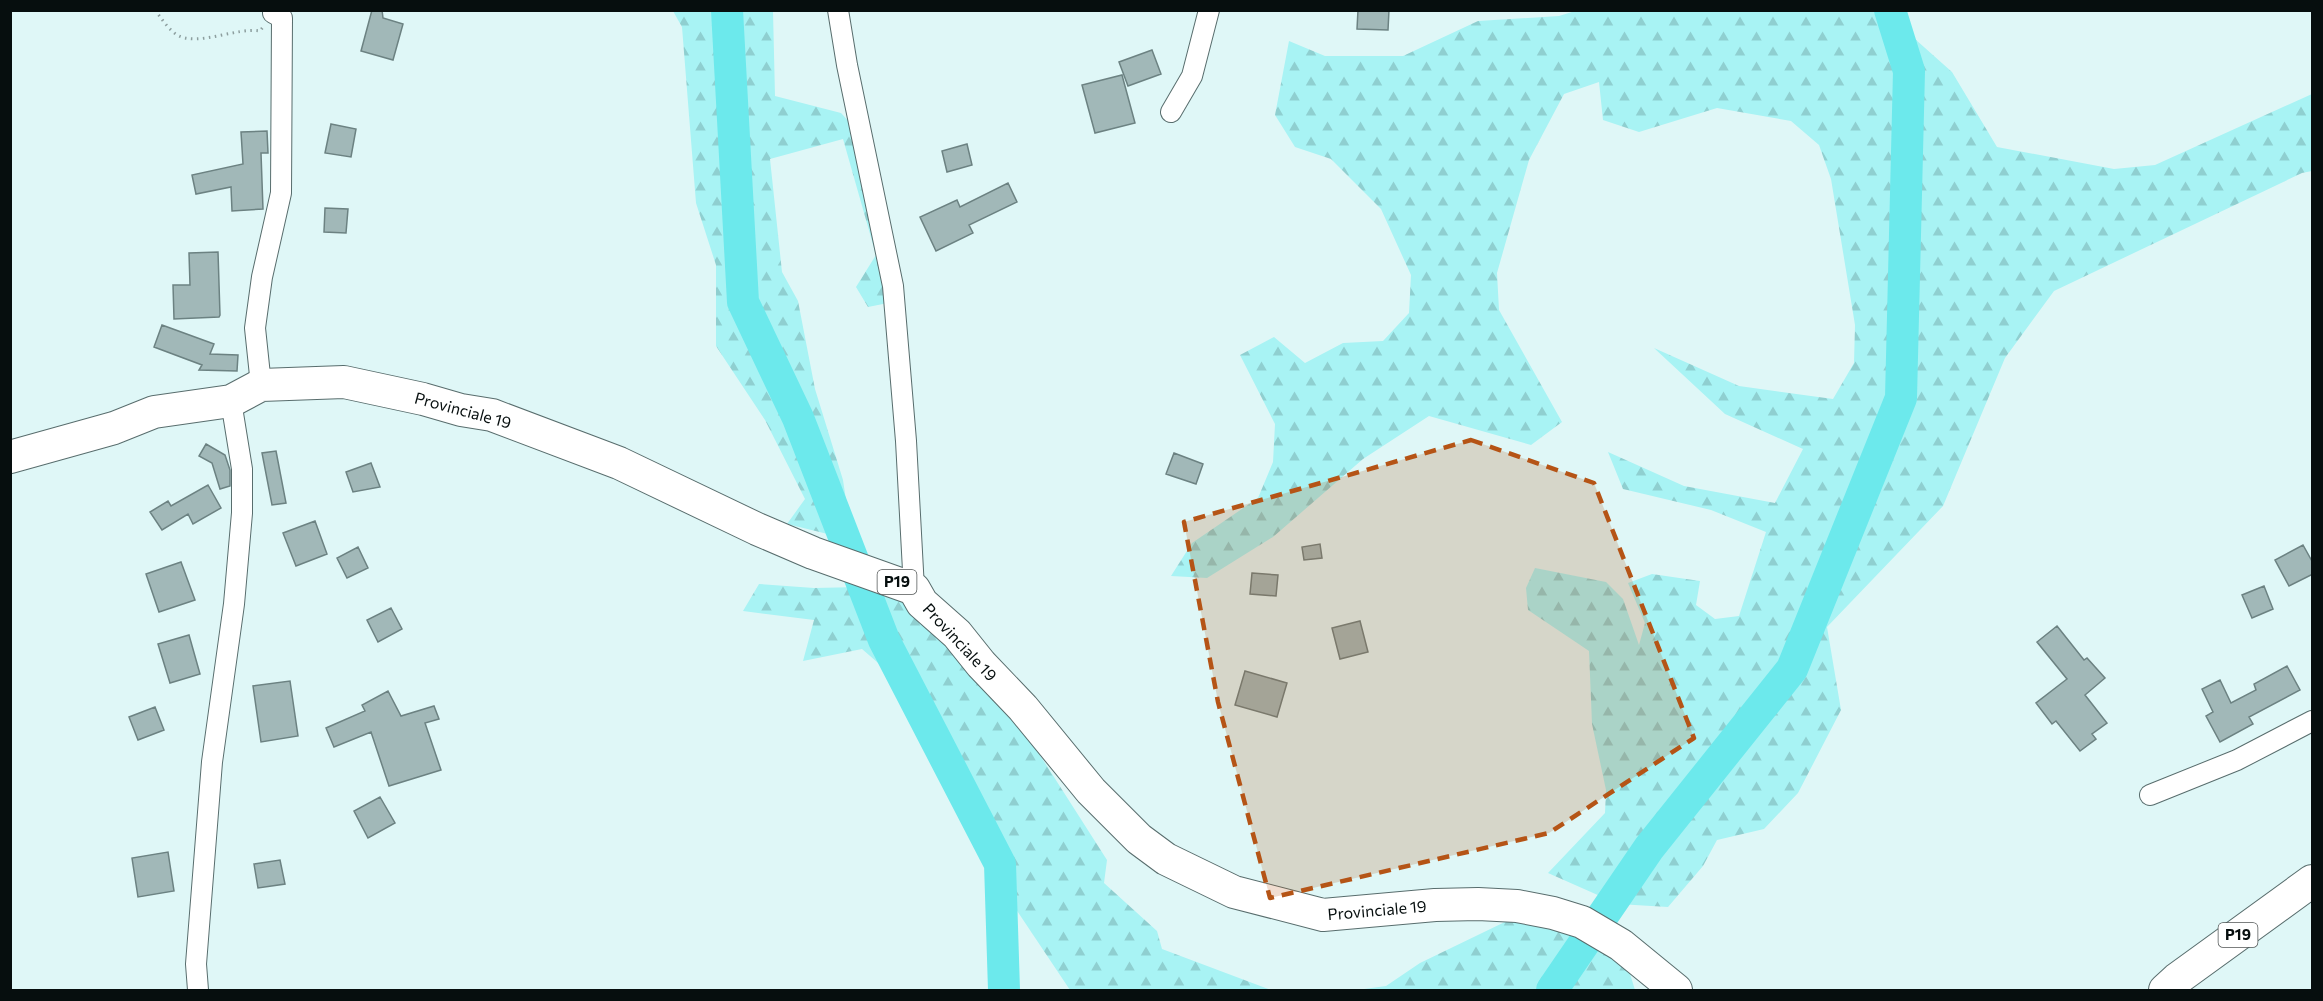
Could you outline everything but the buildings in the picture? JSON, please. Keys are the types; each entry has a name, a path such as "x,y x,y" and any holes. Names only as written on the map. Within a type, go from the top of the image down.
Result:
{"main road":[{"name":"Provinciale 19","path":"10,457 114,428 154,412 231,401 261,385 344,382 423,399 461,410 492,415 619,463 737,520 813,553 914,589 922,603 957,634 981,664 1023,708 1091,791 1138,838 1166,859 1234,892 1323,915 1435,905 1478,904 1517,906 1553,913 1582,922 1621,945 1676,990"},
{"name":"P19","path":"2165,990 2313,881"}],"street":[{"path":"838,10 847,65 893,286 906,441 914,589"},
{"path":"1171,112 1192,76 1209,10"},
{"path":"261,385 255,328 262,277 281,193 282,18 273,12"},
{"path":"198,990 196,964 212,762 234,604 242,513 242,469 231,401"},
{"path":"2150,795 2237,760 2313,720"}],"path":[{"path":"155,10 170,29 179,36 190,38 250,29 260,31 273,12"}],"highlighted area":[{"path":"1471,440 1594,483 1694,738 1549,833 1270,898 1218,702 1184,522"}],"green space":[{"path":"673,11 773,11 775,96 841,113 868,142 888,303 868,307 856,287 876,255 843,139 770,159 782,272 798,301 815,389 843,480 852,540 787,524 805,499 765,420 716,346 716,265 696,203 682,27"},
{"path":"1575,11 1904,11 1906,31 1952,72 1997,147 2114,169 2155,165 2312,94 2312,171 2302,173 2054,291 2005,358 1943,506 1827,627 1841,710 1798,793 1764,829 1717,840 1703,866 1668,907 1618,904 1548,873 1605,813 1606,790 1592,724 1589,651 1528,610 1526,588 1535,568 1606,582 1623,599 1639,645 1645,623 1628,583 1652,574 1700,581 1696,605 1715,619 1739,616 1766,532 1711,510 1623,489 1608,452 1684,486 1775,503 1803,449 1725,414 1654,348 1739,386 1833,399 1854,363 1855,325 1831,179 1819,145 1791,121 1717,108 1639,132 1603,120 1599,82 1564,94 1529,160 1497,273 1499,310 1562,422 1531,445 1429,416 1363,459 1273,537 1207,578 1171,576 1192,543 1258,498 1273,462 1275,424 1240,355 1274,337 1305,363 1343,343 1383,341 1409,313 1411,275 1381,209 1331,159 1295,147 1275,115 1289,41 1325,56 1403,56 1478,21 1559,16"},
{"path":"759,584 814,588 860,587 933,607 1006,702 1107,860 1104,883 1157,931 1162,949 1271,990 1070,990 997,881 937,714 862,649 803,661 814,620 743,611"},
{"path":"1511,919 1574,928 1627,964 1635,990 1357,990 1386,986 1420,963"}],"waterway":[{"path":"727,10 743,302 798,418 884,640 1000,864 1004,990"},
{"path":"1552,990 1649,848 1792,669 1901,398 1909,71 1890,10"}]}
